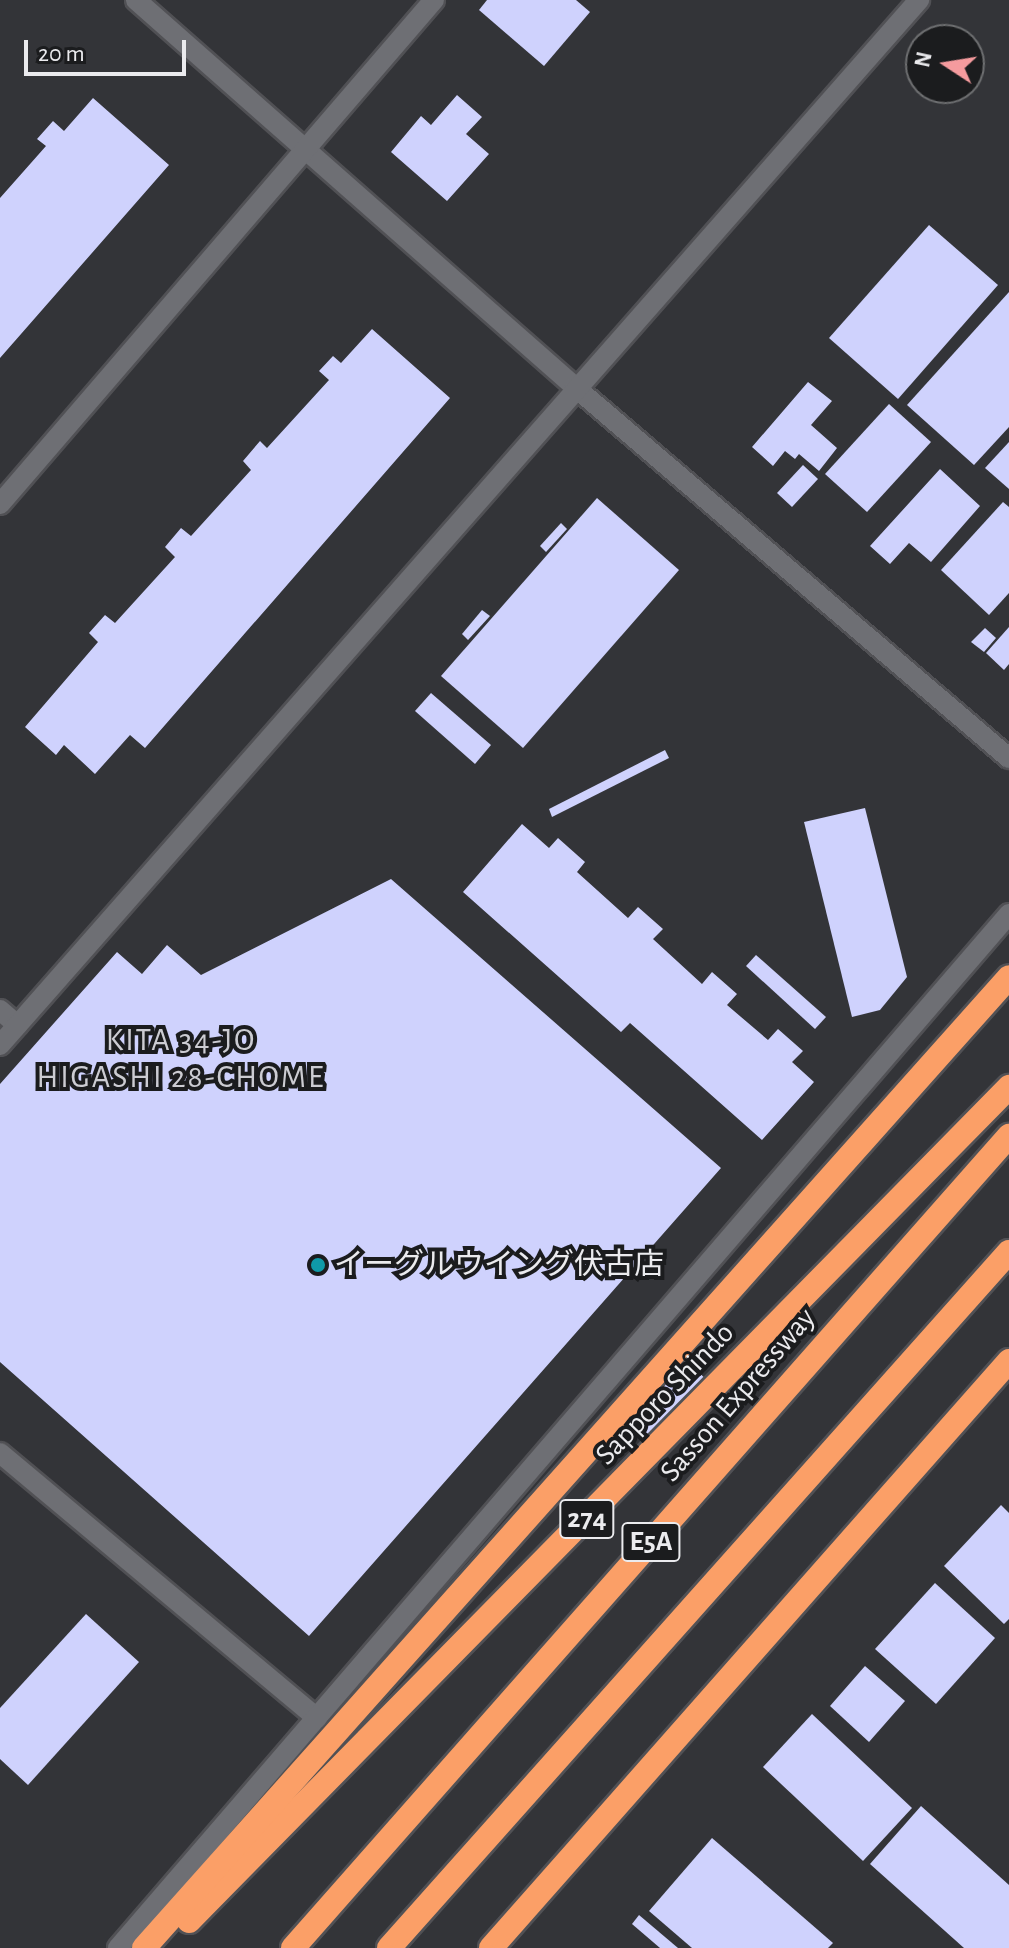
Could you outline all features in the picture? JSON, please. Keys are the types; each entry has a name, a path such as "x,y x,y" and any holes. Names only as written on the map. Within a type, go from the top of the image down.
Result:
{"highway":[{"path":"144,1948 1009,977"},
{"name":"Sapporo Shindo","path":"161,1948 1009,1087"},
{"name":"Sasson Expressway","path":"293,1948 1009,1136"},
{"name":"E5A","path":"389,1948 1009,1252"},
{"path":"491,1948 1009,1361"}],"street":[{"path":"136,0 575,387 1009,758"},
{"path":"0,504 303,148 434,0"},
{"path":"0,1045 575,387 919,0"},
{"path":"118,1948 1009,914"},
{"path":"0,1010 17,1025"},
{"path":"0,1453 317,1718"}],"building":[{"path":"487,0 576,0 590,12 544,66 479,10"},
{"path":"457,95 482,117 466,134 489,154 447,201 391,152 421,116 431,125"},
{"path":"93,98 169,165 0,358 0,198 46,146 37,139 53,121 64,131"},
{"path":"929,225 998,285 898,399 829,338"},
{"path":"1009,292 1009,427 974,465 907,405"},
{"path":"372,329 450,398 145,748 130,735 95,774 64,745 56,755 25,727 98,642 89,633 105,615 115,623 175,557 165,547 181,528 191,536 251,470 243,461 260,441 267,448 329,380 319,371 333,356 341,363"},
{"path":"808,382 832,401 811,425 837,448 819,471 799,454 795,459 785,451 773,466 752,447"},
{"path":"889,404 931,442 867,512 825,474"},
{"path":"1009,442 1009,489 985,468"},
{"path":"803,465 818,479 792,507 777,493"},
{"path":"940,469 980,506 931,562 909,543 890,564 870,546"},
{"path":"597,498 679,570 523,748 441,676"},
{"path":"1003,502 1009,507 1009,593 989,615 941,570"},
{"path":"561,523 567,529 546,552 540,546"},
{"path":"482,610 490,616 468,640 462,634"},
{"path":"1009,627 1009,664 1004,670 986,653"},
{"path":"985,628 996,638 984,652 971,642"},
{"path":"431,693 491,745 475,764 415,711"},
{"path":"665,750 669,758 552,817 549,809"},
{"path":"865,808 907,977 880,1010 852,1017 804,822"},
{"path":"522,824 549,848 558,838 585,862 577,872 628,918 638,907 663,929 653,939 702,984 712,972 737,994 727,1005 768,1040 778,1029 803,1051 792,1062 814,1082 762,1140 630,1023 621,1032 463,892"},
{"name":"イーグルウイング伏古店","path":"391,879 721,1168 309,1636 0,1362 0,1084 117,952 142,974 167,945 201,975"},
{"path":"756,955 826,1017 815,1029 746,966"},
{"path":"678,1353 709,1382 653,1443 622,1414"},
{"path":"1001,1505 1009,1513 1009,1619 1004,1624 944,1566"},
{"path":"935,1583 995,1638 936,1704 875,1649"},
{"path":"86,1614 139,1662 28,1785 0,1759 0,1708"},
{"path":"865,1666 905,1701 869,1742 830,1706"},
{"path":"812,1714 912,1808 863,1861 763,1767"},
{"path":"921,1806 1009,1885 1009,1948 964,1948 870,1864"},
{"path":"712,1838 833,1943 828,1948 692,1948 649,1911"},
{"path":"639,1915 678,1948 660,1948 632,1924"}],"place":[{"name":"イーグルウイング伏古店","path":"318,1265"}],"district":[{"name":"KITA 34-JO HIGASHI 28-CHOME","path":"181,1060"}]}
